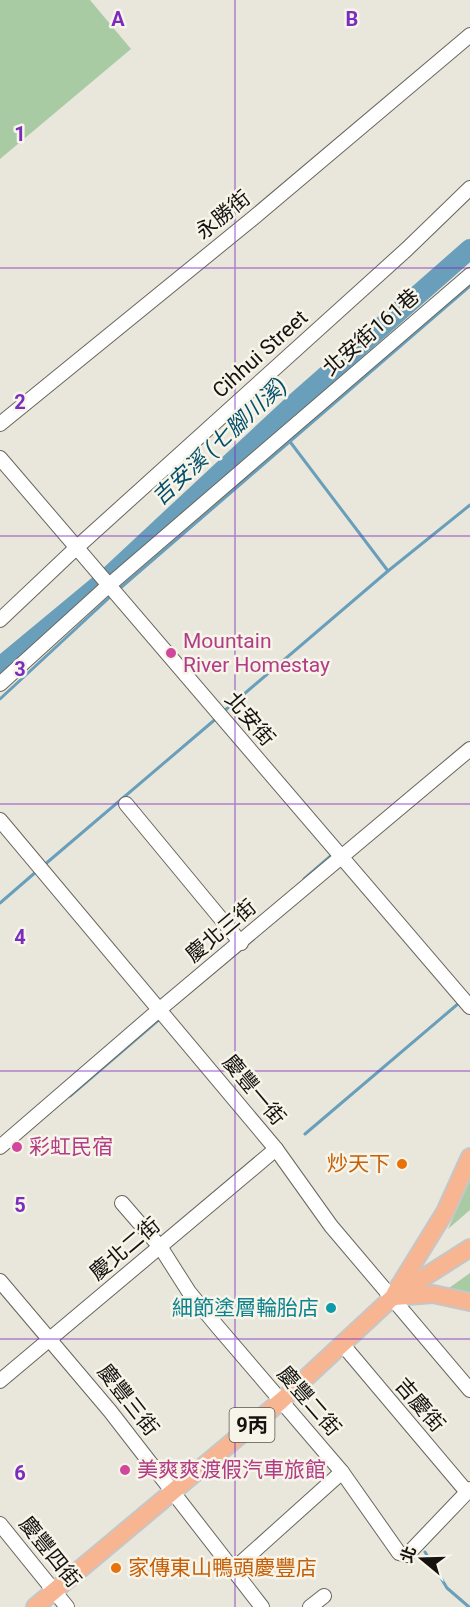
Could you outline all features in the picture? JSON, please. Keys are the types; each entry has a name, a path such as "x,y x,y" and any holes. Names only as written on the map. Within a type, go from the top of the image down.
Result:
{"main road":[{"path":"393,1297 445,1212 470,1158"},
{"name":"9丙","path":"35,1607 281,1401 393,1297 470,1248"},
{"path":"393,1297 433,1294 470,1302"}],"street":[{"name":"永勝街","path":"0,424 252,219 470,35"},
{"name":"Cihhui Street","path":"0,620 79,553 470,188"},
{"name":"北安街161巷","path":"0,684 104,582 470,275"},
{"name":"北安街","path":"0,458 470,1007"},
{"name":"慶北三街","path":"0,1147 160,1009 470,749"},
{"path":"126,804 241,943"},
{"name":"慶豐一街","path":"0,820 276,1149 331,1226 470,1390"},
{"name":"慶北二街","path":"0,1381 276,1149"},
{"name":"慶豐二街","path":"122,1203 161,1248 189,1292 342,1472 399,1553 407,1555 469,1491"},
{"name":"慶豐三街","path":"0,1281 50,1338 262,1607"},
{"name":"吉慶街","path":"342,1346 469,1491"},
{"path":"234,1569 342,1472"},
{"name":"慶豐四街","path":"0,1524 67,1607"},
{"path":"310,1607 324,1596"}],"green space":[{"path":"0,0 90,0 131,49 0,159"},
{"path":"470,1180 470,1210 448,1229"},
{"path":"470,1273 470,1297 449,1288"}],"waterway":[{"name":"吉安溪 (七腳川溪)","path":"0,667 105,580 295,403 470,249"},
{"path":"118,590 470,286"},
{"path":"291,443 388,571"},
{"path":"223,712 388,571 470,505"},
{"path":"0,699 111,596"},
{"path":"43,866 218,717"},
{"path":"304,879 333,854"},
{"path":"0,903 37,871"},
{"path":"305,1134 459,1003"},
{"path":"70,1096 162,1017"},
{"path":"425,1552 447,1588 469,1607"}],"place":[{"name":"Mountain River Homestay","path":"171,653"},
{"name":"彩虹民宿","path":"17,1147"},
{"name":"炒天下","path":"402,1164"},
{"name":"細節塗層輪胎店","path":"331,1308"},
{"name":"美爽爽渡假汽車旅館","path":"125,1470"},
{"name":"家傳東山鴨頭慶豐店","path":"116,1568"}]}
